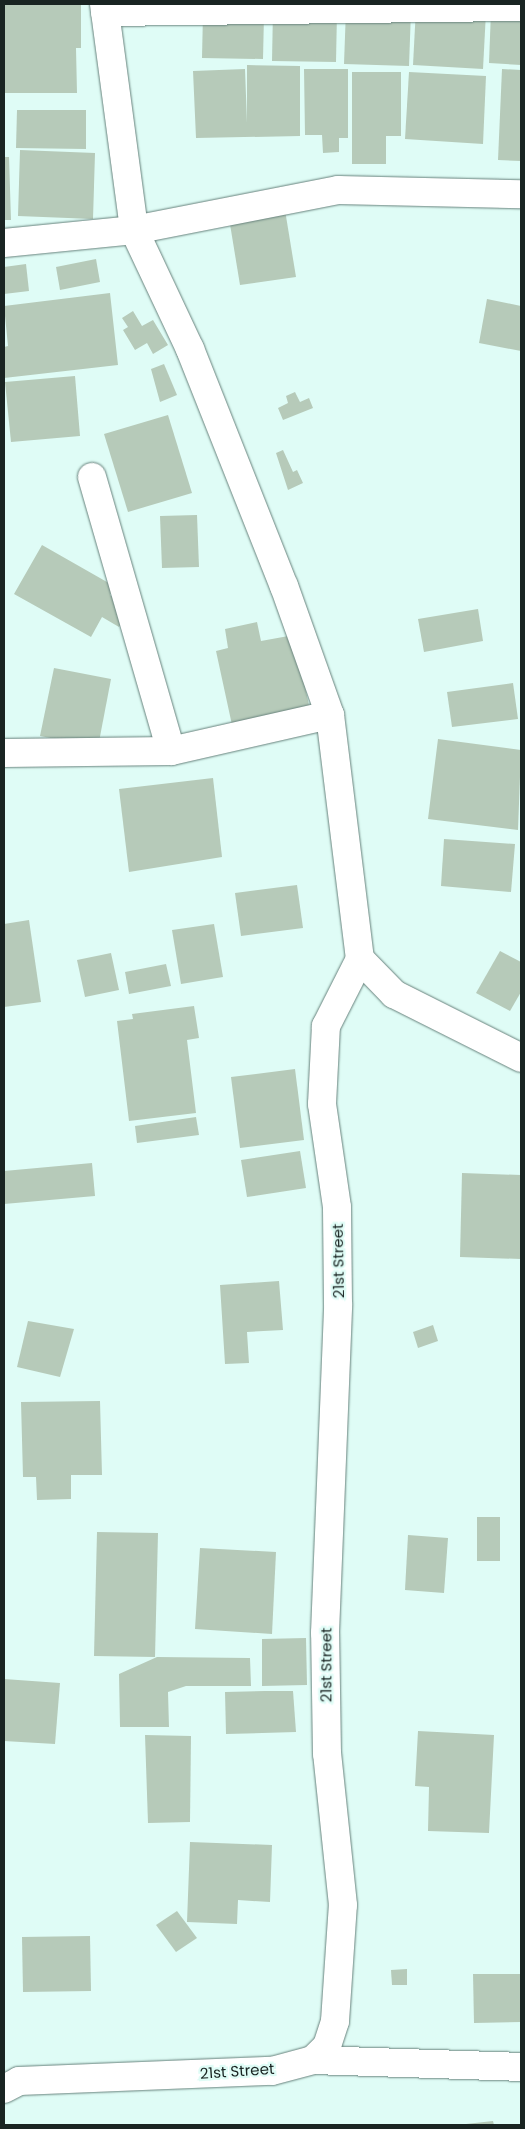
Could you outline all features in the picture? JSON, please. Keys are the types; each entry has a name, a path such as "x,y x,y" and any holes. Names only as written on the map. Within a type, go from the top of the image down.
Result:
{"street":[{"path":"521,7 393,5 105,8 134,230 190,349 284,586 330,715 360,959 394,994 521,1058"},
{"path":"4,243 134,230 338,190 521,194"},
{"path":"92,477 171,751"},
{"path":"4,753 171,751 330,715"},
{"name":"21st Street","path":"4,2089 19,2082 272,2071 313,2060 328,2046 334,2021 343,1905 327,1754 325,1623 338,1304 337,1207 322,1104 326,1026 360,959"},
{"path":"313,2060 521,2066"}],"building":[{"path":"4,4 81,4 81,48 76,48 77,93 4,93"},
{"path":"416,8 486,12 483,69 413,65"},
{"path":"346,9 411,11 409,66 344,64"},
{"path":"273,10 337,12 336,62 272,61"},
{"path":"491,11 521,13 521,65 489,63"},
{"path":"203,13 264,15 263,59 202,58"},
{"path":"247,65 300,66 300,136 196,138 193,71 245,69 247,123"},
{"path":"304,69 348,69 348,138 339,138 339,152 323,153 322,135 305,135"},
{"path":"502,69 521,70 521,161 498,160"},
{"path":"352,72 401,72 401,136 386,136 386,164 352,164"},
{"path":"409,72 486,76 483,144 405,139"},
{"path":"17,110 86,110 86,149 16,148"},
{"path":"20,150 95,153 93,219 18,216"},
{"path":"4,157 9,157 11,220 4,220"},
{"path":"284,204 296,277 240,285 228,212"},
{"path":"96,259 100,282 60,290 56,267"},
{"path":"26,264 29,291 4,294 4,267"},
{"path":"110,293 118,365 4,378 4,347 8,346 4,306"},
{"path":"487,299 521,306 521,351 479,343"},
{"path":"133,311 142,326 153,320 168,345 153,354 147,343 135,350 123,330 128,327 122,318"},
{"path":"164,364 177,395 160,402 151,369"},
{"path":"75,376 80,436 11,442 5,382"},
{"path":"295,392 300,402 309,398 313,408 283,420 278,408 288,403 286,396"},
{"path":"168,415 192,493 128,512 104,434"},
{"path":"283,450 293,472 297,470 303,483 288,490 276,453"},
{"path":"197,515 199,567 162,568 160,516"},
{"path":"42,545 114,586 110,595 131,607 119,627 102,617 91,637 14,594"},
{"path":"478,609 483,641 424,652 418,619"},
{"path":"257,622 261,641 294,635 310,710 232,725 216,651 228,648 225,629"},
{"path":"54,668 111,679 98,747 40,736"},
{"path":"513,683 518,719 452,727 447,692"},
{"path":"438,739 521,750 518,830 428,819"},
{"path":"213,778 222,857 129,872 119,789"},
{"path":"444,839 515,844 511,892 441,886"},
{"path":"297,885 303,928 241,936 235,893"},
{"path":"29,920 41,1002 4,1007 4,924"},
{"path":"214,924 223,977 181,984 172,930"},
{"path":"500,951 521,962 521,992 510,1011 476,993"},
{"path":"111,953 119,990 85,997 77,960"},
{"path":"166,964 171,986 129,994 125,972"},
{"path":"194,1006 199,1038 187,1040 196,1113 129,1121 117,1021 133,1019 132,1014"},
{"path":"295,1069 304,1140 240,1148 231,1077"},
{"path":"196,1117 199,1135 137,1143 135,1126"},
{"path":"300,1151 306,1188 247,1197 241,1160"},
{"path":"92,1163 95,1196 4,1204 4,1171"},
{"path":"462,1173 521,1175 521,1259 460,1257"},
{"path":"279,1281 283,1330 247,1332 249,1363 225,1364 220,1285"},
{"path":"28,1321 74,1329 60,1377 17,1367"},
{"path":"433,1325 438,1341 418,1348 413,1332"},
{"path":"100,1401 102,1475 71,1475 71,1499 37,1500 36,1477 23,1477 21,1402"},
{"path":"477,1517 500,1517 500,1561 477,1561"},
{"path":"97,1532 158,1533 155,1657 94,1656"},
{"path":"408,1535 448,1538 444,1593 405,1590"},
{"path":"200,1548 276,1552 272,1634 195,1629"},
{"path":"306,1638 307,1685 262,1686 262,1639"},
{"path":"157,1657 250,1658 251,1686 186,1686 168,1692 169,1727 120,1727 119,1674"},
{"path":"4,1679 60,1683 55,1744 4,1741"},
{"path":"293,1691 296,1732 226,1734 225,1692"},
{"path":"418,1731 494,1735 489,1833 428,1831 429,1787 415,1786"},
{"path":"145,1735 191,1736 190,1822 148,1823"},
{"path":"190,1842 272,1845 270,1902 238,1900 237,1924 187,1922"},
{"path":"177,1911 197,1938 176,1952 156,1925"},
{"path":"90,1936 91,1991 23,1992 22,1937"},
{"path":"407,1969 407,1985 392,1985 391,1970"},
{"path":"473,1974 521,1974 521,2022 474,2023"},
{"path":"493,2121 494,2125 466,2125 466,2124"}]}
